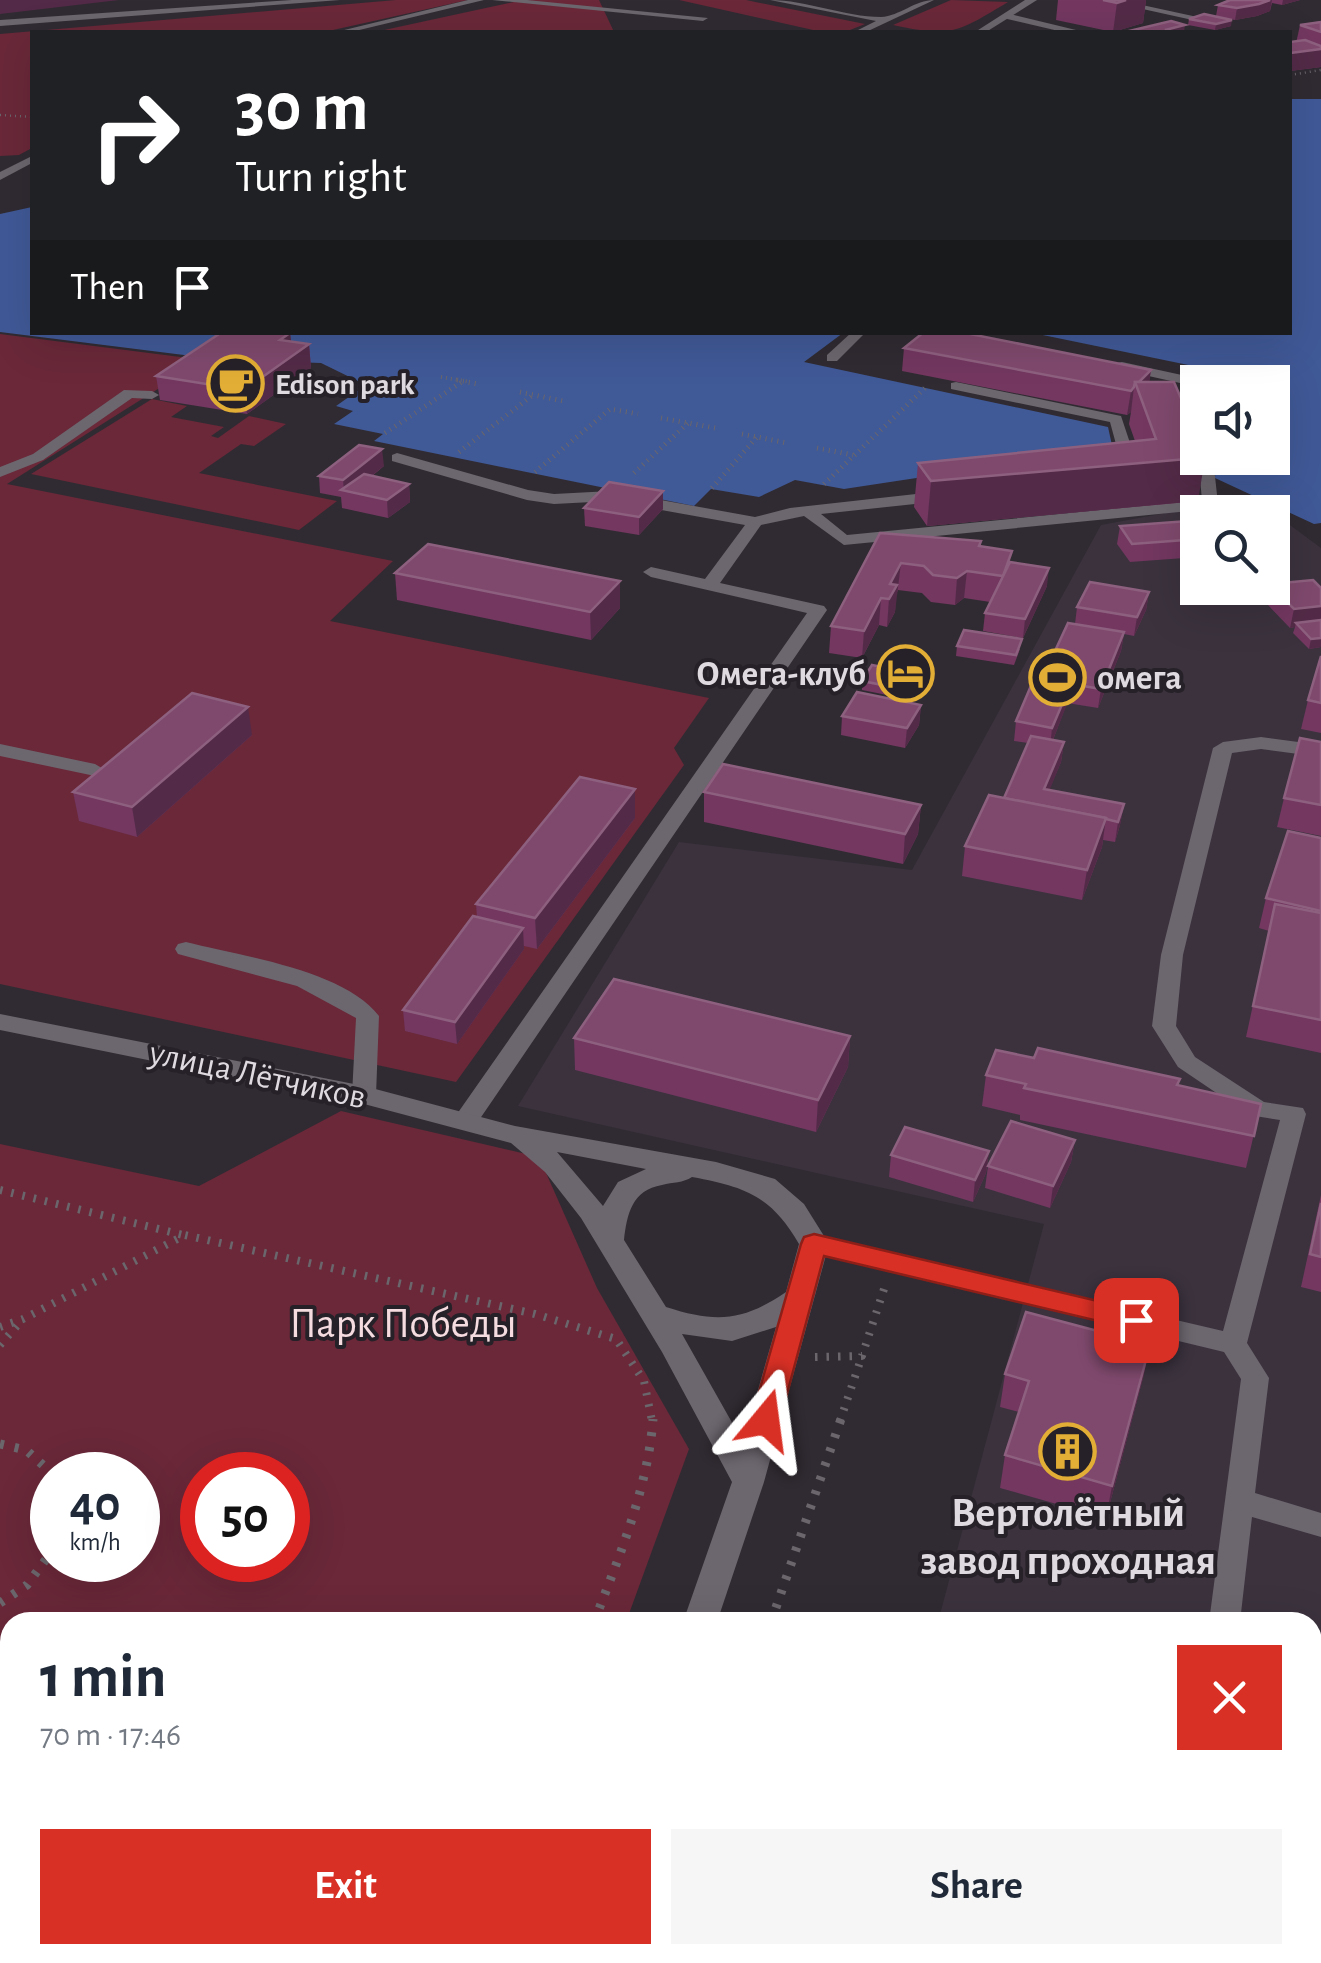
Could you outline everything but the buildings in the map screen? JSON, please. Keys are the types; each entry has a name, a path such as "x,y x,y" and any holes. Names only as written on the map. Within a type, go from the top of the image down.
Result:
{"main road":[{"path":"0,24 44,13 335,0"},
{"path":"983,30 1032,0"},
{"name":"улица Лётчиков","path":"0,1022 364,1096 515,1135 716,1172 765,1186 794,1210 814,1244"},
{"name":"улица Лётчиков","path":"515,1135 549,1157 577,1186 688,1364 748,1482"},
{"path":"609,1240 612,1208 633,1184 664,1174 716,1172"},
{"path":"703,1612 748,1482 814,1244"},
{"path":"656,1315 696,1328 733,1330 768,1322 802,1296"}],"lane":[{"path":"350,30 480,0"},
{"path":"496,0 703,18"},
{"path":"774,0 886,20"},
{"path":"864,30 926,0"},
{"path":"1106,0 1197,18"},
{"path":"1006,16 1065,30"},
{"path":"0,177 30,160"},
{"path":"832,358 857,335"},
{"path":"1108,364 1180,379"},
{"path":"956,386 1116,419 1133,475 1114,477"},
{"path":"0,472 38,456 129,393 152,395"},
{"path":"397,458 527,496 611,496 755,522 807,511 960,494"},
{"path":"807,511 844,540 1210,504 1207,475"},
{"path":"710,584 755,522"},
{"path":"466,1120 818,610 652,572"},
{"path":"1233,1344 1294,1114 1258,1109 1186,1062 1164,1026 1172,955 1223,748 1261,743 1321,752"},
{"path":"0,750 95,770"},
{"path":"186,950 298,980 353,1002 368,1016 364,1096"},
{"path":"814,1244 1233,1344 1255,1378 1225,1612"},
{"path":"1240,1501 1316,1522"}],"path":[{"path":"1292,75 1321,70"},
{"path":"0,115 30,117"},
{"path":"441,377 478,384"},
{"path":"384,434 463,381"},
{"path":"823,485 924,388"},
{"path":"520,392 563,401"},
{"path":"452,457 533,395"},
{"path":"534,473 610,410 638,414"},
{"path":"661,418 715,428"},
{"path":"631,477 688,424"},
{"path":"742,434 787,443"},
{"path":"711,489 758,437"},
{"path":"817,448 854,455"},
{"path":"0,1190 535,1314 616,1340 644,1381 653,1411 651,1445 624,1544 598,1612"},
{"path":"0,1328 184,1235"},
{"path":"0,1345 23,1319"},
{"path":"773,1612 862,1356"},
{"path":"0,1444 30,1454"},
{"path":"0,1603 30,1580"}],"shaded area":[{"path":"1180,510 1180,605 1290,605 1290,525 1321,548 1321,1612 941,1612 1044,1224 518,1106 679,842 912,870 1101,525"}],"green space":[{"path":"396,0 468,0 333,30 47,30"},
{"path":"523,0 599,0 613,30 384,30"},
{"path":"679,0 746,0 865,24 850,30 813,30"},
{"path":"951,0 1008,2 954,30 893,25"},
{"path":"30,31 30,149 19,155 0,156 0,34"},
{"path":"0,334 204,360 7,484 393,561 330,621 709,698 674,748 684,765 456,1082 0,984"},
{"path":"152,399 187,406 171,417 224,427 211,436 218,438 249,416 286,424 254,446 241,444 199,473 337,501 299,530 31,474"},
{"name":"Парк Победы","path":"341,1111 539,1157 597,1288 689,1449 630,1612 0,1612 0,1144 199,1186"}],"water":[{"path":"1292,99 1321,99 1321,523 1314,524 1290,513 1290,495 1252,495 1215,478 1290,475 1290,365 1188,365 1043,335 1292,335"},
{"path":"30,207 30,335 840,335 804,362 1108,427 1115,459 1002,465 844,489 795,480 759,497 711,489 694,506 374,441 383,434 334,424 353,411 336,406 366,385 321,363 216,359 0,332 0,214"}],"place":[{"name":"Edison park","path":"236,384"},
{"name":"Омега-клуб","path":"905,673"},
{"name":"омега","path":"1058,677"},
{"name":"Вертолётный завод проходная","path":"1068,1451"}],"route":[{"path":"766,1420 814,1244 1136,1320"}]}
